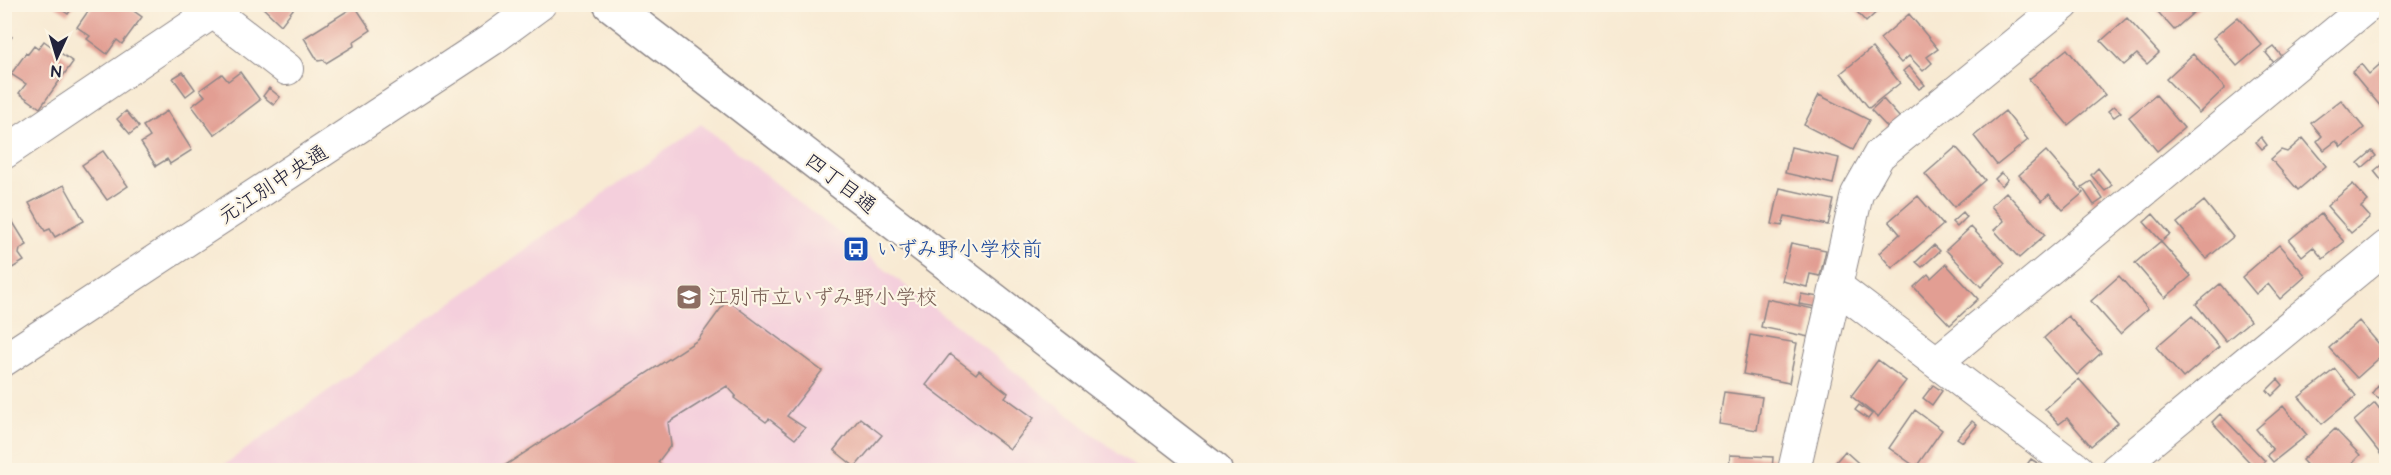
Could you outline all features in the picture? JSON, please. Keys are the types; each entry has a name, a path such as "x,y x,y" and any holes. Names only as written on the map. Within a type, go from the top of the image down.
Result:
{"street":[{"name":"元江別中央通","path":"4,360 481,46 540,4"},
{"name":"四丁目通","path":"610,4 1215,471"},
{"path":"1794,471 1857,194 1879,155 2064,4"},
{"path":"1937,362 2370,4"},
{"path":"11,140 208,8 287,69"},
{"path":"2116,471 2386,247"},
{"path":"1836,286 2078,471"}],"shaded area":[{"name":"江別市立いずみ野小学校","path":"701,124 1139,470 217,470"}],"building":[{"path":"53,4 75,4 68,14"},
{"path":"93,4 124,4 142,17 122,44 117,40 107,54 87,39 90,36 77,27"},
{"path":"259,4 297,4 281,25"},
{"path":"1850,4 1885,4 1866,22"},
{"path":"2151,4 2203,4 2174,30"},
{"path":"355,6 371,30 353,42 354,46 326,63 324,60 318,61 304,38"},
{"path":"1909,14 1938,49 1927,57 1932,63 1923,71 1909,56 1901,63 1880,39"},
{"path":"2238,17 2262,45 2237,66 2213,38"},
{"path":"2127,18 2159,53 2147,64 2137,54 2124,65 2101,41"},
{"path":"4,31 12,37 4,47"},
{"path":"44,41 73,62 40,108 19,93 26,84 11,74 26,53 28,54 34,46 38,49"},
{"path":"2274,47 2288,63 2279,69 2266,53"},
{"path":"1872,48 1900,83 1869,108 1841,73"},
{"path":"2067,49 2105,95 2068,125 2029,79"},
{"path":"2193,54 2225,88 2199,113 2166,79"},
{"path":"2386,59 2386,113 2352,72 2361,64 2369,74"},
{"path":"1909,66 1925,85 1919,89 1903,71"},
{"path":"183,72 195,89 186,96 173,78"},
{"path":"240,72 260,100 214,135 192,106 205,96 200,90 222,74 228,81"},
{"path":"269,88 280,97 274,105 263,96"},
{"path":"1819,95 1869,120 1853,150 1804,125"},
{"path":"2156,95 2184,128 2157,151 2129,117"},
{"path":"1883,99 1901,119 1889,129 1871,110"},
{"path":"2341,100 2364,128 2341,147 2336,141 2324,150 2317,141 2322,136 2311,123"},
{"path":"2114,106 2121,112 2114,117 2108,111"},
{"path":"126,111 139,127 130,134 117,119"},
{"path":"167,111 192,150 170,164 167,159 156,166 141,143 150,137 143,126"},
{"path":"2005,111 2028,140 1997,165 1974,136"},
{"path":"2261,137 2267,145 2262,149 2256,142"},
{"path":"2303,138 2326,166 2298,190 2271,159 2281,150 2287,152"},
{"path":"1791,147 1839,158 1833,184 1785,173"},
{"path":"1956,147 1985,180 1954,207 1925,174"},
{"path":"103,151 128,186 107,200 82,165"},
{"path":"2046,151 2083,193 2063,210 2049,194 2042,201 2019,175"},
{"path":"2372,151 2376,156 2362,168 2358,163"},
{"path":"2386,161 2386,186 2374,171"},
{"path":"2098,168 2112,185 2105,191 2091,175"},
{"path":"2001,173 2008,179 2002,186 1995,179"},
{"path":"2091,181 2103,199 2094,205 2082,187"},
{"path":"2353,184 2368,201 2361,207 2370,217 2351,233 2327,206"},
{"path":"64,185 84,221 55,237 50,229 45,231 29,203"},
{"path":"1780,188 1834,200 1828,225 1785,216 1782,226 1772,224"},
{"path":"2006,192 2045,235 2019,258 1994,230 2004,221 1991,206"},
{"path":"1918,196 1943,225 1892,268 1879,253 1900,234 1889,221"},
{"path":"2204,201 2233,237 2206,259 2177,223"},
{"path":"1963,212 1967,217 1957,227 1952,222"},
{"path":"2153,214 2170,234 2161,242 2191,276 2165,298 2135,263 2161,241 2144,222"},
{"path":"2321,214 2344,242 2323,259 2313,247 2302,256 2289,240"},
{"path":"11,219 27,245 20,249 19,254 24,261 4,273 4,223"},
{"path":"1971,227 2005,263 1981,287 1946,250"},
{"path":"1791,243 1826,250 1820,276 1810,274 1807,287 1782,281"},
{"path":"1934,245 1940,251 1922,267 1916,262"},
{"path":"2279,245 2306,276 2280,299 2268,284 2256,294 2242,277"},
{"path":"1946,264 1978,299 1950,325 1914,287 1928,274 1931,278"},
{"path":"2119,276 2148,309 2120,334 2091,301"},
{"path":"2220,284 2250,321 2226,341 2196,304"},
{"path":"1801,294 1825,298 1823,308 1799,304"},
{"path":"1767,299 1814,309 1809,337 1761,327"},
{"path":"727,300 822,371 787,416 805,428 795,439 769,419 766,422 734,398 736,396 727,386 668,423 671,445 658,462 669,470 498,470 698,340"},
{"path":"2068,316 2101,353 2077,375 2044,338"},
{"path":"2192,316 2219,347 2183,378 2156,347"},
{"path":"2359,321 2386,352 2357,378 2329,348"},
{"path":"1750,335 1797,343 1789,383 1743,374"},
{"path":"950,354 976,374 979,370 1008,393 1005,397 1034,418 1010,449 926,385"},
{"path":"1878,360 1906,381 1878,417 1851,396"},
{"path":"2335,369 2356,396 2322,424 2299,397"},
{"path":"2079,379 2118,423 2091,446 2067,418 2059,424 2045,409"},
{"path":"2278,379 2283,385 2272,396 2267,390"},
{"path":"1933,385 1942,391 1932,405 1923,398"},
{"path":"2378,385 2385,391 2379,398 2372,393"},
{"path":"1724,392 1762,397 1757,430 1719,424"},
{"path":"2375,403 2386,417 2386,461 2354,421"},
{"path":"1859,405 1872,414 1868,419 1855,410"},
{"path":"2283,406 2307,435 2273,462 2267,455 2273,450 2256,429"},
{"path":"1915,410 1942,430 1916,467 1889,448"},
{"path":"2220,414 2265,461 2256,469 2212,422"},
{"path":"860,418 882,435 855,467 834,450"},
{"path":"1972,421 1977,425 1963,442 1957,438"},
{"path":"2335,429 2360,455 2348,470 2311,470 2302,460"},
{"path":"1845,451 1866,470 1829,470"},
{"path":"1730,455 1773,457 1772,470 1729,470"},
{"path":"2031,459 2042,466 2039,470 2023,470"}],"place":[{"name":"いずみ野小学校前","path":"856,249"},
{"name":"江別市立いずみ野小学校","path":"689,297"}]}
